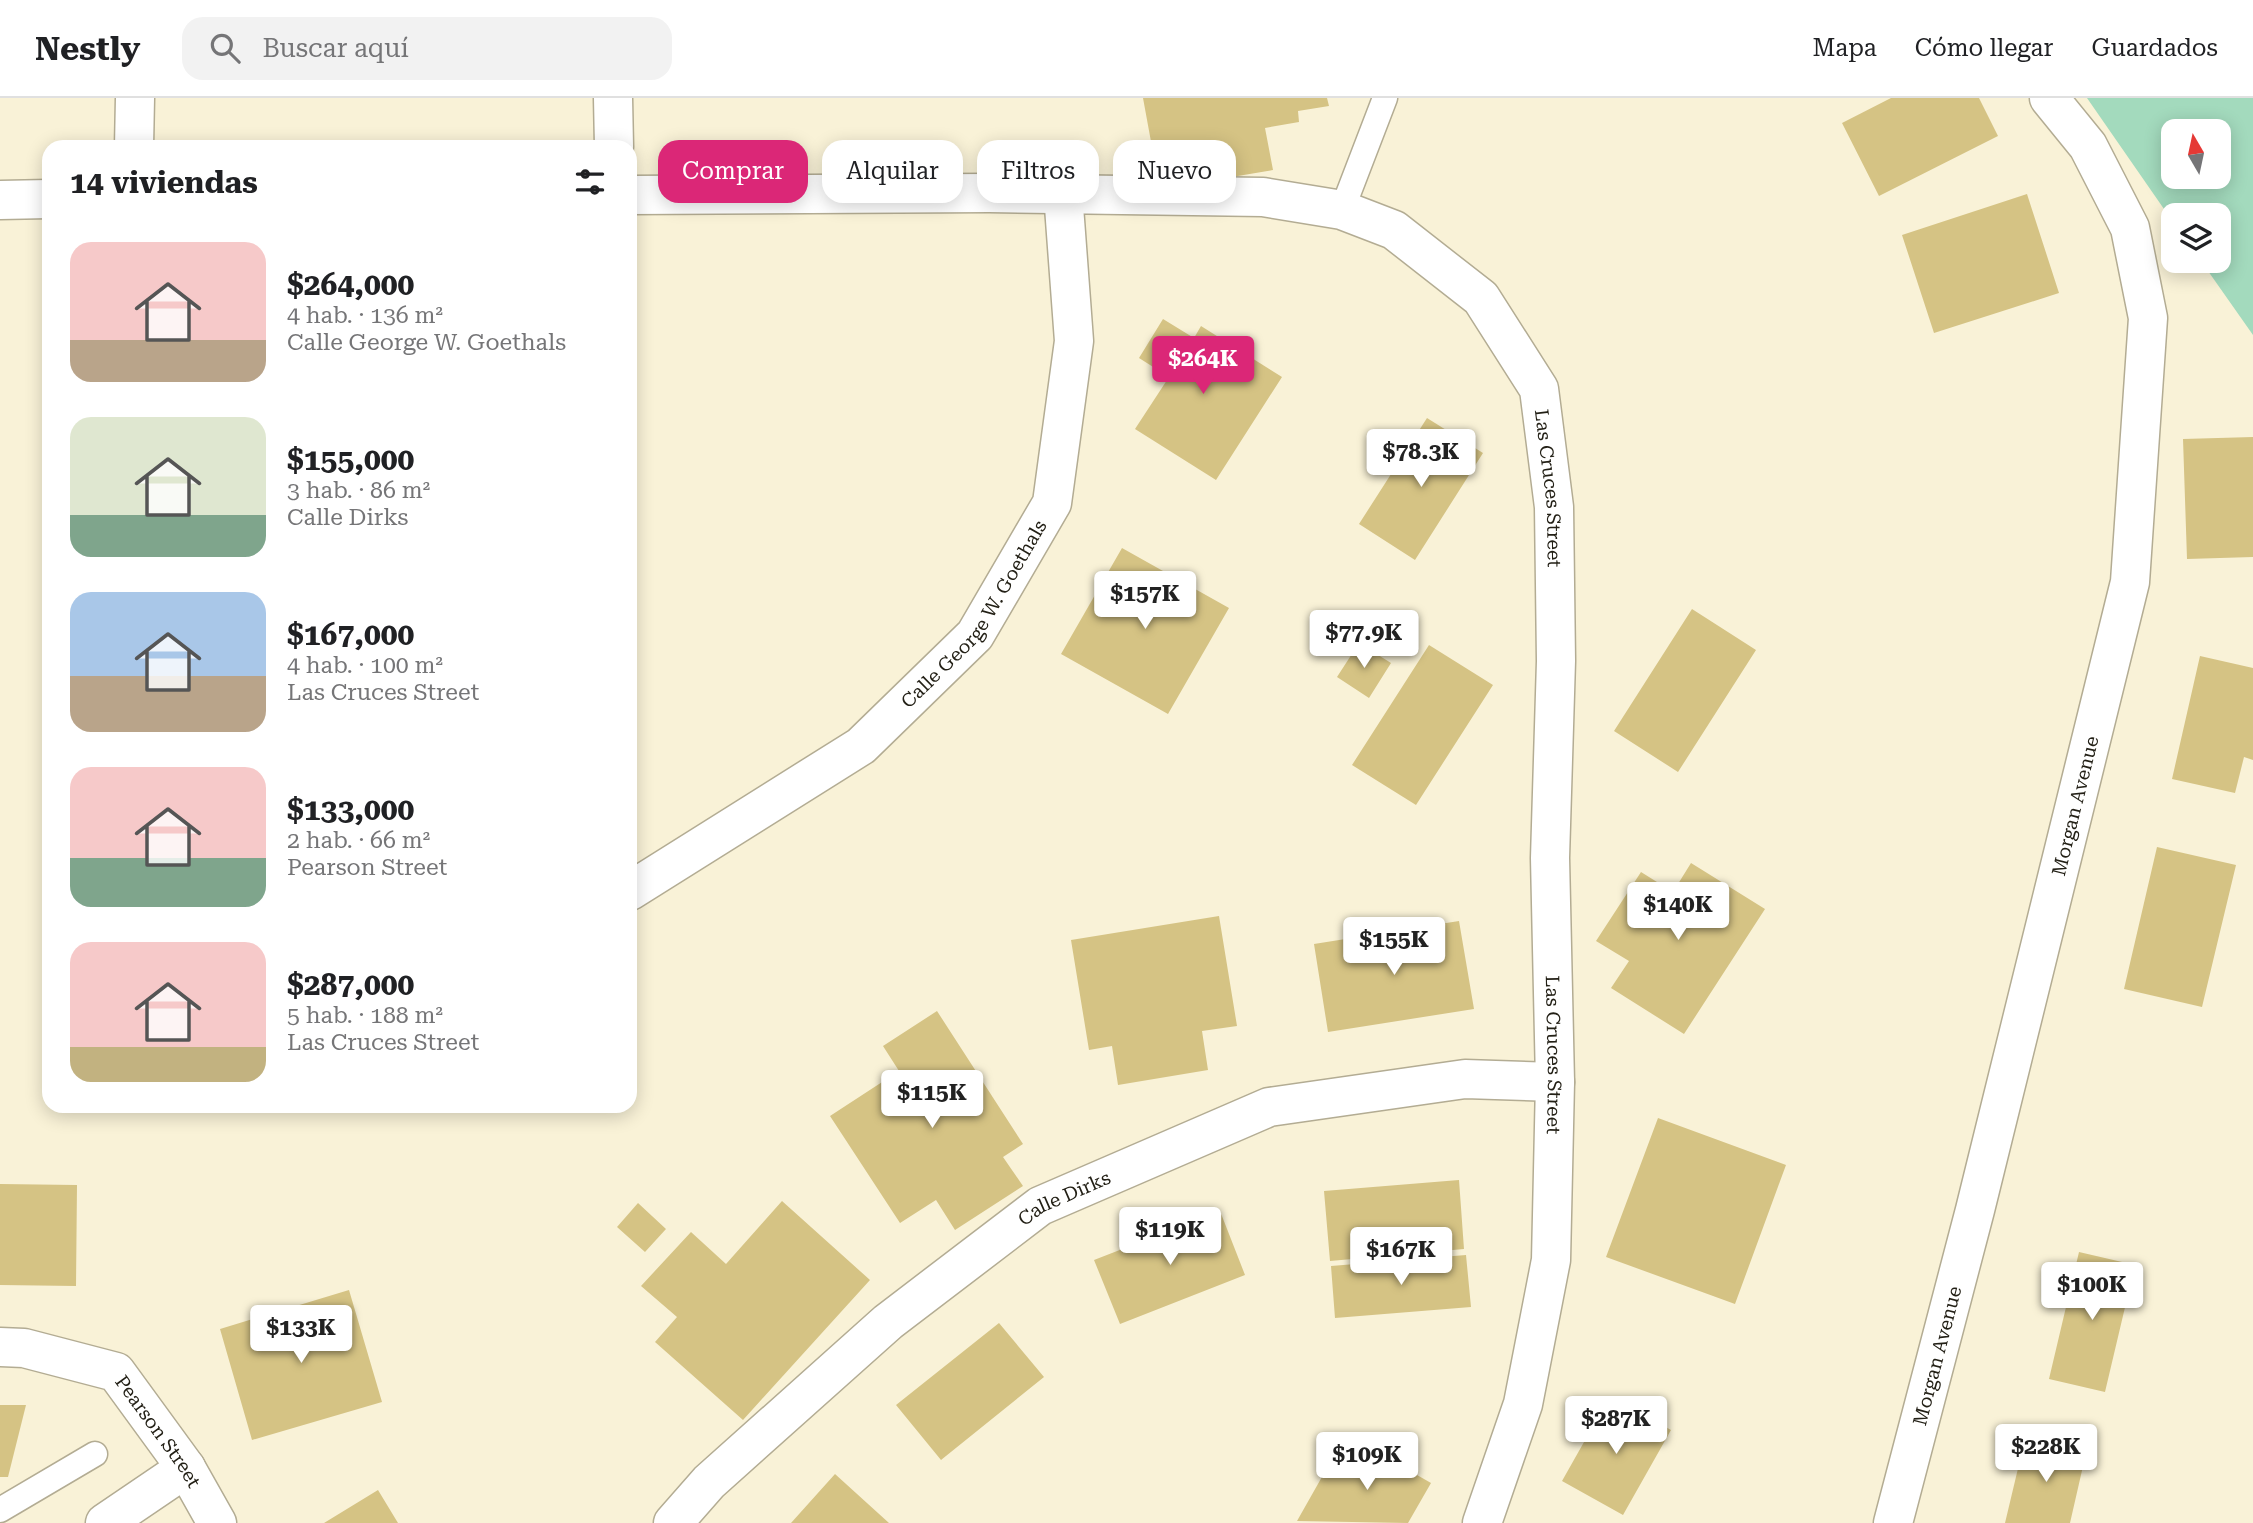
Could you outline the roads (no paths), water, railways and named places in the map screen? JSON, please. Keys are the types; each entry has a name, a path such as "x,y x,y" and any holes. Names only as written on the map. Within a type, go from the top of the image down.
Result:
{"street":[{"path":"134,140 135,98"},
{"path":"613,98 614,140"},
{"name":"Morgan Avenue","path":"1893,1523 1975,1210 2130,582 2148,317 2130,228 2088,146 2049,98"},
{"name":"Las Cruces Street","path":"637,195 977,193"},
{"name":"Las Cruces Street","path":"1099,194 1263,197 1342,210 1394,230 1481,298 1539,389 1554,507 1556,661 1550,858 1555,1083 1552,1259 1522,1404 1482,1523"},
{"path":"0,200 42,199"},
{"name":"Calle George W. Goethals","path":"637,887 861,746 975,635 1052,503 1074,341 1064,203"},
{"name":"Calle Dirks","path":"673,1523 709,1482 888,1322 1040,1206 1269,1107 1465,1079 1555,1083"},
{"name":"Pearson Street","path":"0,1347 24,1348 116,1371 186,1468 217,1523"},
{"path":"106,1523 186,1468"}],"lane":[{"path":"1342,210 1385,98"},
{"path":"0,1510 94,1454"}]}
